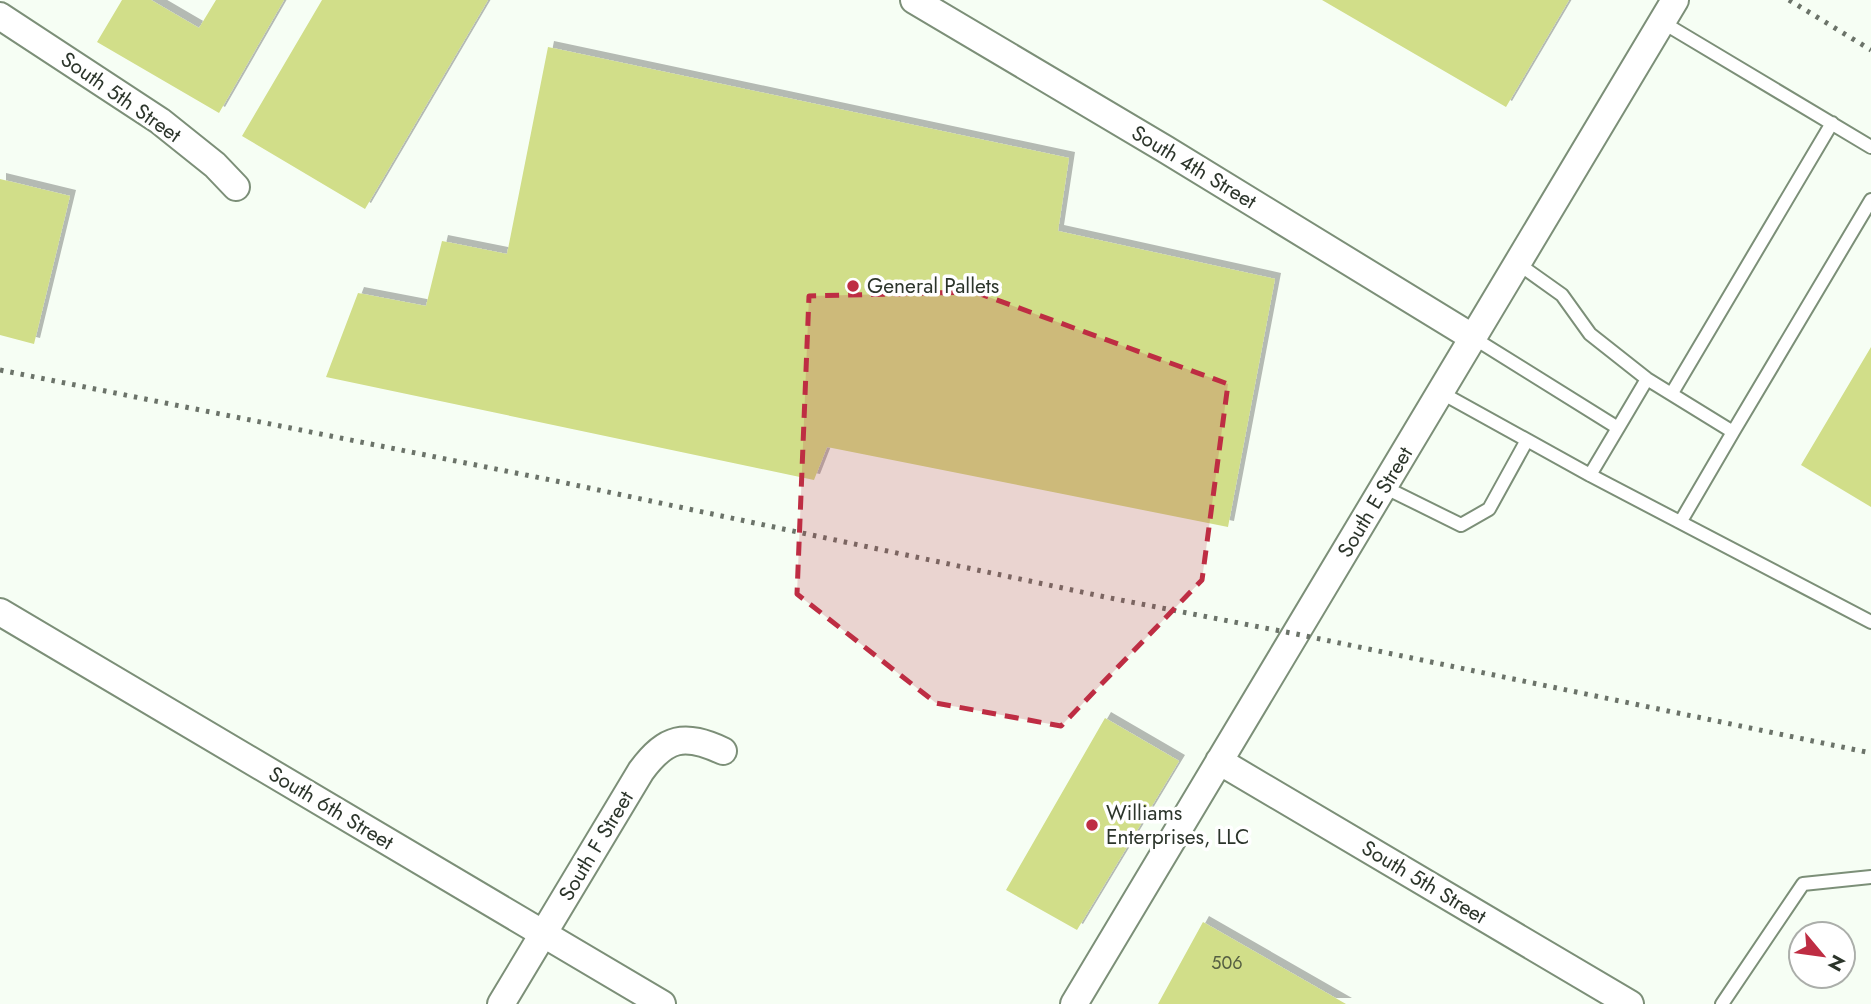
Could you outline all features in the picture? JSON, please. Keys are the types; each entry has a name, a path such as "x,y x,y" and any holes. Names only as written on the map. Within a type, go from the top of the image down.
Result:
{"street":[{"name":"South 4th Street","path":"914,0 1165,149 1472,337"},
{"name":"South E Street","path":"1074,1004 1669,11"},
{"name":"South 5th Street","path":"0,16 160,121 236,187"},
{"name":"South 6th Street","path":"0,612 662,1004"},
{"name":"South F Street","path":"501,1004 652,755 662,747 681,740 694,740 723,751"},
{"name":"South 5th Street","path":"1219,761 1630,1004"}],"lane":[{"path":"1669,11 1871,147"},
{"path":"1672,393 1832,123"},
{"path":"1681,521 1871,200"},
{"path":"1517,263 1562,295 1590,334 1647,379 1733,432"},
{"path":"1472,337 1618,428"},
{"path":"1590,475 1647,379"},
{"path":"1440,393 1871,622"},
{"path":"1384,487 1461,525 1489,509 1527,440"},
{"path":"1722,1004 1802,884 1871,877"}],"highlighted area":[{"path":"975,292 1228,384 1202,580 1061,726 936,703 797,594 809,296"}],"building":[{"path":"122,0 151,0 199,28 216,0 284,0 219,113 97,42"},
{"path":"322,0 488,0 365,209 242,136"},
{"path":"1322,0 1569,0 1506,107"},
{"name":"General Pallets","path":"548,47 1069,158 1058,231 1275,279 1228,527 827,447 814,480 326,377 358,293 426,306 442,241 507,254"},
{"path":"0,179 70,196 34,344 0,335"},
{"path":"1871,347 1871,507 1801,465"},
{"name":"Williams Enterprises, LLC","path":"1105,718 1179,761 1077,930 1006,890"},
{"path":"1203,922 1346,1004 1158,1004"}],"railway":[{"path":"1789,0 1871,50"},
{"path":"0,370 556,481 1110,598 1871,753"}],"place":[{"name":"General Pallets","path":"853,286"},
{"name":"Williams Enterprises, LLC","path":"1092,825"}]}
